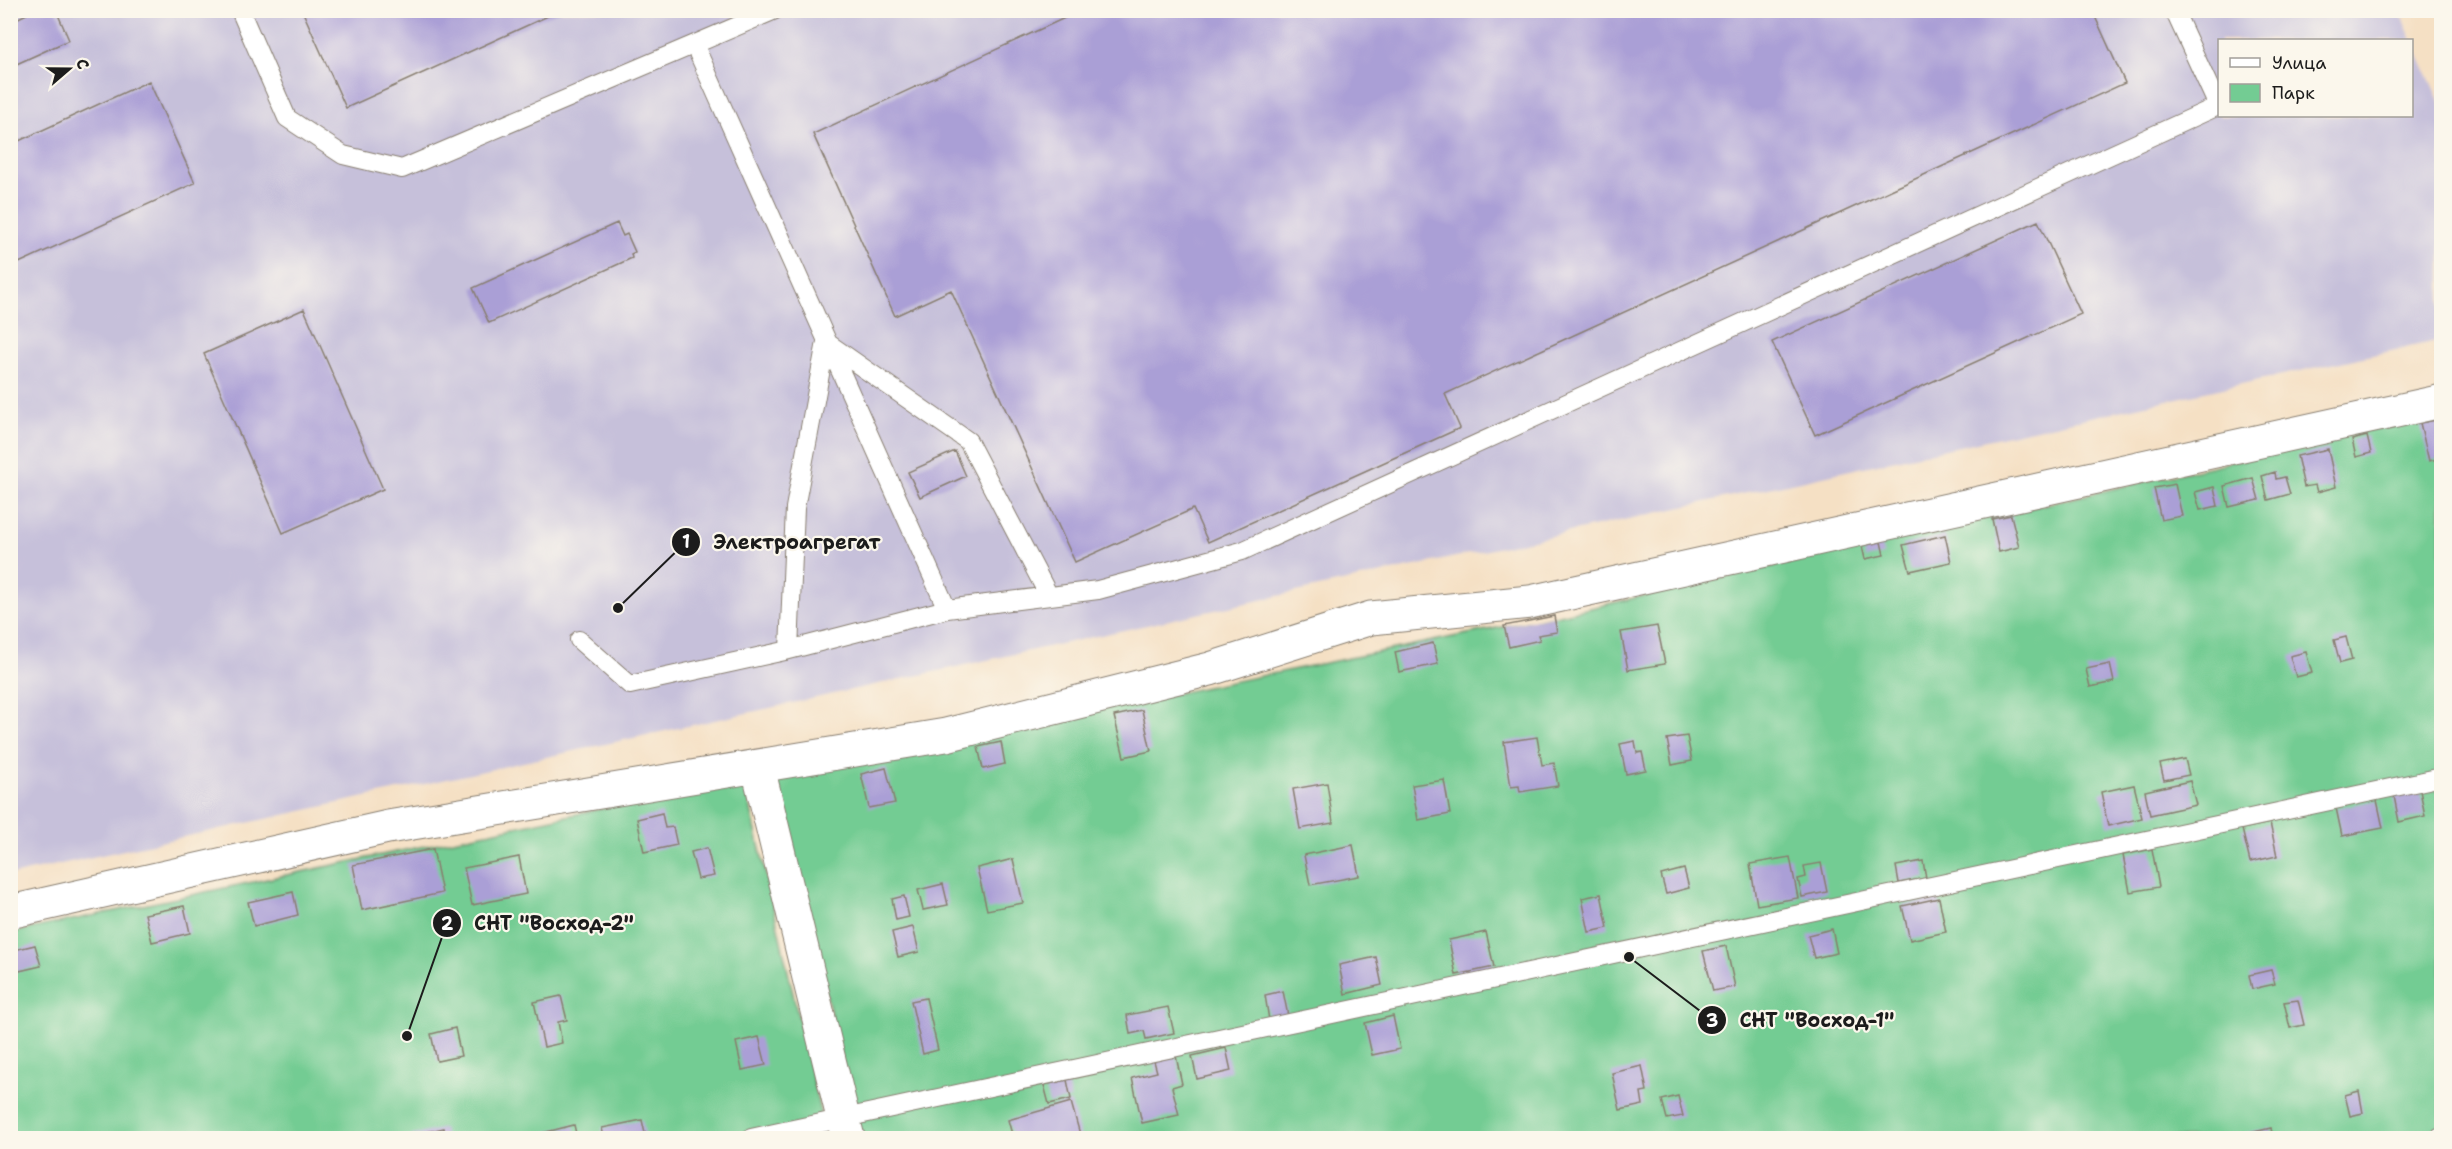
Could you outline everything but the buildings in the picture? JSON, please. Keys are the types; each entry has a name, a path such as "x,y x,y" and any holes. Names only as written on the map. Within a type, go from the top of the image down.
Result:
{"street":[{"path":"10,912 388,827 758,768 946,735 1210,669 1371,618 1530,602 2442,401"},
{"path":"758,768 846,1128"}],"lane":[{"path":"240,10 288,118 343,155 402,169 776,10"},
{"path":"579,640 630,685 789,650 947,609 1098,590 1242,551 2218,106 2174,10"},
{"path":"695,46 947,609"},
{"path":"826,342 968,441 1049,596"},
{"path":"789,650 795,508 826,342"},
{"path":"751,1138 846,1128 2442,777"}],"shaded area":[{"path":"10,11 2399,11 2412,39 2218,39 2218,117 2413,117 2413,42 2441,105 2441,340 11,875"}],"green space":[{"path":"2441,414 2441,1138 860,1138 775,775 1551,617"},
{"path":"744,779 826,1138 11,1138 10,933"}],"place":[{"name":"Электроагрегат","path":"618,608"},
{"name":"СНТ \"Восход-1\"","path":"1629,957"},
{"name":"СНТ \"Восход-2\"","path":"407,1036"}]}
